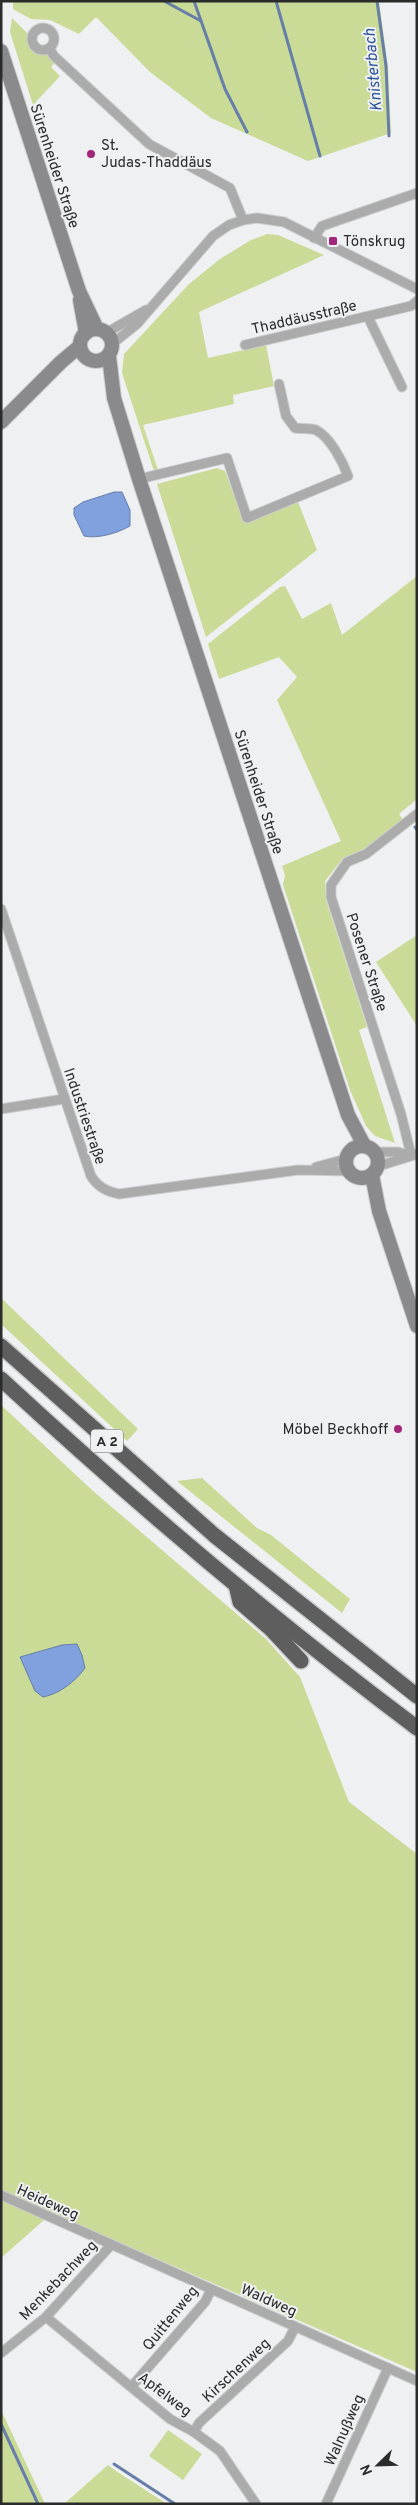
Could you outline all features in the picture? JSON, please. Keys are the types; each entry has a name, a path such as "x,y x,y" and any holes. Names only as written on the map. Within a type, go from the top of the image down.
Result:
{"highway":[{"name":"A 2","path":"1,1346 214,1535 417,1696"},
{"name":"A 2","path":"1,1379 165,1526 236,1585 417,1728"},
{"path":"236,1585 240,1602 271,1629 302,1661"}],"main road":[{"name":"Sürenheider Straße","path":"1,51 417,1326"},
{"path":"1,422 48,377 96,345"}],"street":[{"path":"49,48 54,56 149,144 230,188 243,220"},
{"path":"314,238 322,226 417,193"},
{"path":"96,345 136,324 213,236 229,225 243,220 257,218 277,220 417,289"},
{"name":"Thaddäusstraße","path":"245,345 411,306 417,301"},
{"path":"96,345 150,307"},
{"name":"Thaddäusstraße","path":"368,316 402,387"},
{"path":"140,479 226,458 247,518 348,476 342,459 316,430 295,428 286,416 279,384"},
{"name":"Posener Straße","path":"412,1155 401,1114 332,897 331,885 347,862 366,854 417,814"},
{"name":"Industriestraße","path":"1,909 91,1176 96,1184 107,1192 119,1194 362,1162 399,1161 412,1155"},
{"path":"1,1109 64,1099"},
{"path":"362,1162 398,1152 412,1155"},
{"name":"Heideweg","path":"1,2195 110,2245"},
{"name":"Waldweg","path":"110,2245 417,2380"},
{"name":"Menkebachweg","path":"1,2354 46,2317 110,2245"},
{"name":"Quittenweg","path":"132,2386 205,2302 211,2290"},
{"name":"Apfelweg","path":"46,2317 170,2419 194,2432 220,2450 256,2504"},
{"name":"Kirschenweg","path":"194,2432 199,2423 288,2341 295,2327"},
{"name":"Walnußweg","path":"326,2504 388,2368"}],"green space":[{"path":"13,1 379,1 388,67 391,133 308,161 211,118 150,72 96,17 79,34 50,20 31,19 13,9"},
{"path":"12,18 28,34 27,41 32,50 46,53 55,62 51,67 60,76 33,105 10,32"},
{"path":"267,234 278,235 324,255 199,312 208,358 266,345 274,386 233,395 234,404 143,425 158,470 154,471 122,373 124,354 189,284 220,259 251,240"},
{"path":"217,468 225,471 244,523 298,502 317,550 206,637 157,484"},
{"path":"417,576 417,799 399,814 403,820 364,849 343,858 325,881 326,900 367,1027 359,1030 395,1143 375,1136 366,1126 350,1090 283,885 285,875 282,866 341,841 277,700 297,677 279,657 219,679 208,644 280,587 285,586 302,619 331,603 342,635"},
{"path":"417,935 417,1026 376,962"},
{"path":"1,1298 138,1429 127,1441 1,1324"},
{"path":"1,1405 93,1491 266,1639 300,1677 349,1802 417,1854 417,2372 52,2213 1,2258"},
{"path":"202,1478 257,1528 271,1535 350,1599 342,1613 177,1481"},
{"path":"1,2410 45,2504 1,2504"},
{"path":"168,2430 202,2454 183,2480 149,2456"},
{"path":"108,2465 116,2471 167,2504 64,2504"}],"water":[{"path":"114,492 122,492 130,510 130,526 108,535 84,536 74,515 74,508 83,502"},
{"path":"77,1644 85,1668 81,1673 72,1683 55,1693 43,1697 35,1691 20,1657 62,1645"}],"waterway":[{"path":"164,1 201,21"},
{"path":"194,1 225,89 247,132"},
{"path":"276,1 320,156"},
{"name":"Knisterbach","path":"377,1 386,66 389,136"},
{"path":"1,2424 38,2504"},
{"path":"114,2464 175,2504"}],"place":[{"name":"St. Judas-Thaddäus","path":"91,154"},
{"name":"Tönskrug","path":"333,241"},
{"name":"Möbel Beckhoff","path":"398,1429"}]}
